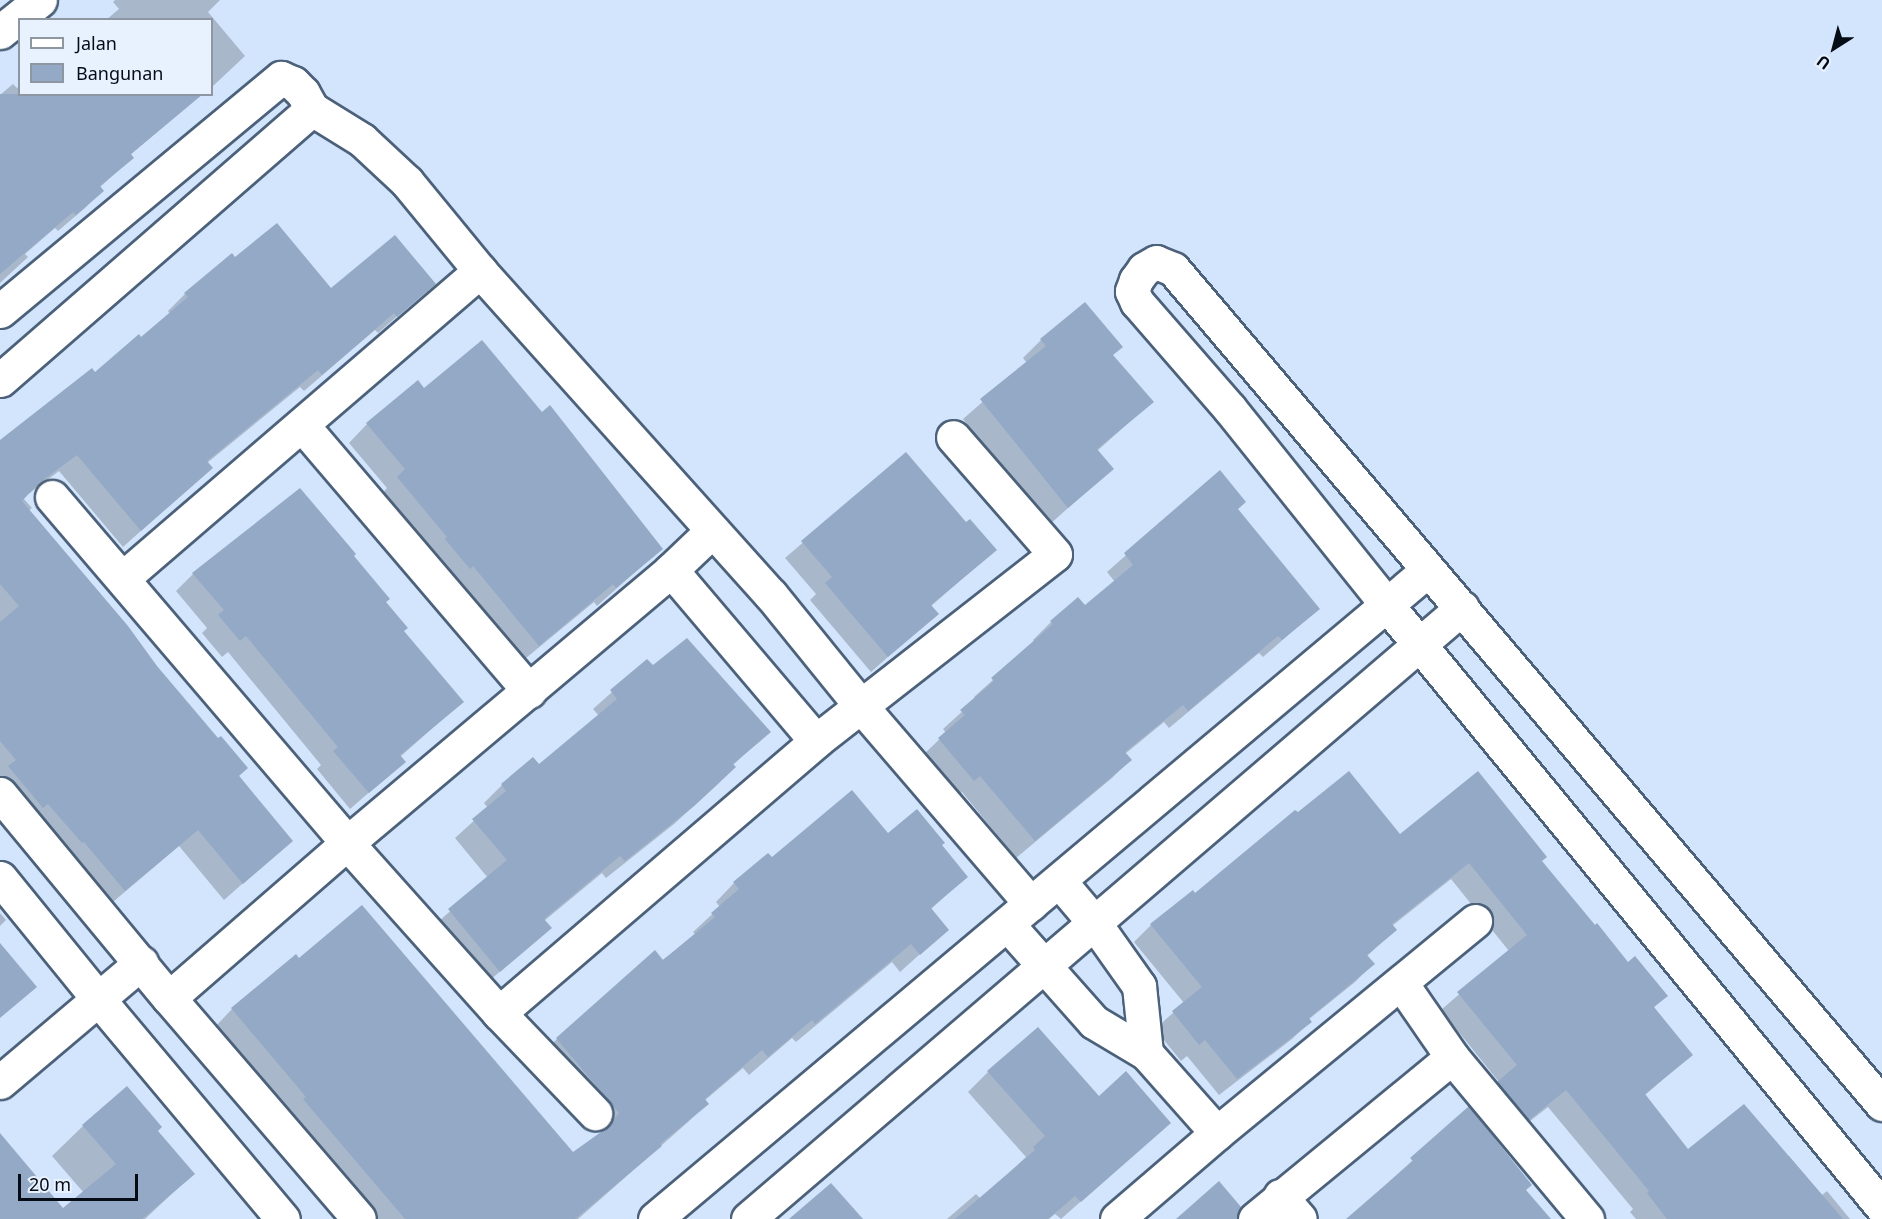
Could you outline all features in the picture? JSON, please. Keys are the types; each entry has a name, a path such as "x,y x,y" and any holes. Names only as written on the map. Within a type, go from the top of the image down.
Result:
{"street":[{"path":"0,32 40,0"},
{"path":"0,311 281,78 293,83 303,93 312,109 362,140 407,182 480,271 771,595 860,705 1019,914 1044,965 1094,1022 1146,1053 1217,1133"},
{"path":"0,380 312,109"},
{"path":"1882,1104 1173,269 1156,262 1144,269 1132,291 1137,302 1230,409 1387,605 1420,642 1882,1207"},
{"path":"123,578 480,271"},
{"path":"302,425 528,691"},
{"path":"499,1013 816,741 1055,554 953,437"},
{"path":"52,497 347,843 499,1013 595,1113"},
{"path":"169,998 347,843 671,570 712,531"},
{"path":"671,570 816,741"},
{"path":"655,1219 1060,882 1428,570"},
{"path":"748,1219 1093,921 1462,608"},
{"path":"0,794 122,979 271,1215"},
{"path":"0,878 122,979 169,998 359,1219"},
{"path":"1060,882 1093,921 1139,986 1146,1053"},
{"path":"1117,1219 1217,1133 1475,921"},
{"path":"0,1082 122,979"},
{"path":"1401,982 1452,1057 1587,1219"},
{"path":"1255,1219 1290,1208 1452,1057"}],"building":[{"path":"0,94 18,94 18,96 201,96 131,154 134,158 100,186 104,191 76,215 73,212 0,274"},
{"path":"277,223 331,288 395,235 436,284 397,317 394,313 322,375 318,370 207,461 213,468 141,531 77,455 39,483 22,501 128,626 157,666 218,738 221,736 248,768 239,776 293,841 243,884 198,830 125,891 84,842 82,843 48,804 43,808 8,766 16,760 0,741 0,622 19,606 0,584 0,440 92,368 95,372 139,334 141,337 188,297 184,293 232,253 235,257"},
{"path":"1085,302 1123,347 1113,355 1154,402 1097,449 1114,469 1068,508 980,399 1046,346 1040,339"},
{"path":"482,340 542,412 550,405 663,549 616,588 613,584 539,646 473,566 470,569 445,539 447,537 397,477 405,469 366,423 418,380 424,388"},
{"path":"906,452 966,522 970,519 997,550 931,605 939,614 888,657 825,583 832,577 801,541"},
{"path":"1220,470 1246,502 1238,509 1320,609 1282,640 1278,636 1188,711 1183,705 1125,752 1132,760 1035,841 980,776 974,781 938,738 965,715 960,710 994,681 991,678 1053,624 1050,621 1078,597 1085,605 1133,565 1124,553"},
{"path":"300,488 356,554 354,556 390,599 386,602 408,628 404,631 464,702 400,755 406,762 369,793 333,751 338,747 246,636 240,641 218,615 224,610 192,573"},
{"path":"687,638 771,732 733,764 736,767 694,806 625,861 620,856 544,919 552,928 500,972 448,909 507,860 472,819 506,791 501,784 533,757 539,764 617,699 610,690 647,659 653,665"},
{"path":"1349,771 1400,834 1478,771 1547,857 1542,861 1595,925 1597,923 1628,962 1635,956 1668,996 1654,1007 1693,1055 1645,1094 1688,1149 1744,1104 1843,1219 1667,1219 1647,1193 1649,1191 1566,1090 1529,1120 1497,1082 1517,1065 1457,992 1527,935 1469,863 1392,924 1397,930 1367,955 1375,964 1309,1018 1312,1022 1237,1079 1205,1040 1199,1045 1172,1011 1202,987 1150,924 1193,890 1195,893 1295,810 1298,812"},
{"path":"852,790 888,833 917,809 945,843 942,845 968,877 931,908 949,930 920,955 911,944 815,1024 812,1020 768,1057 762,1050 705,1099 709,1104 575,1219 405,1219 303,1099 306,1097 231,1008 296,954 299,958 362,905 573,1152 608,1127 619,1113 556,1038 655,950 663,960 715,917 711,913 739,889 733,882 768,853 772,857"},
{"path":"0,943 37,987 0,1018"},
{"path":"1038,1027 1099,1096 1126,1071 1171,1123 1081,1202 1075,1196 1048,1219 955,1219 1035,1150 1033,1147 1045,1136 987,1071"},
{"path":"127,1086 162,1127 158,1131 195,1174 142,1219 0,1219 0,1133 63,1208 116,1164 82,1125"},
{"path":"1469,1106 1532,1185 1526,1190 1551,1219 1346,1219 1413,1161 1410,1158"},
{"path":"1219,1181 1241,1207 1237,1219 1176,1219"},
{"path":"831,1183 863,1219 789,1219"}]}
